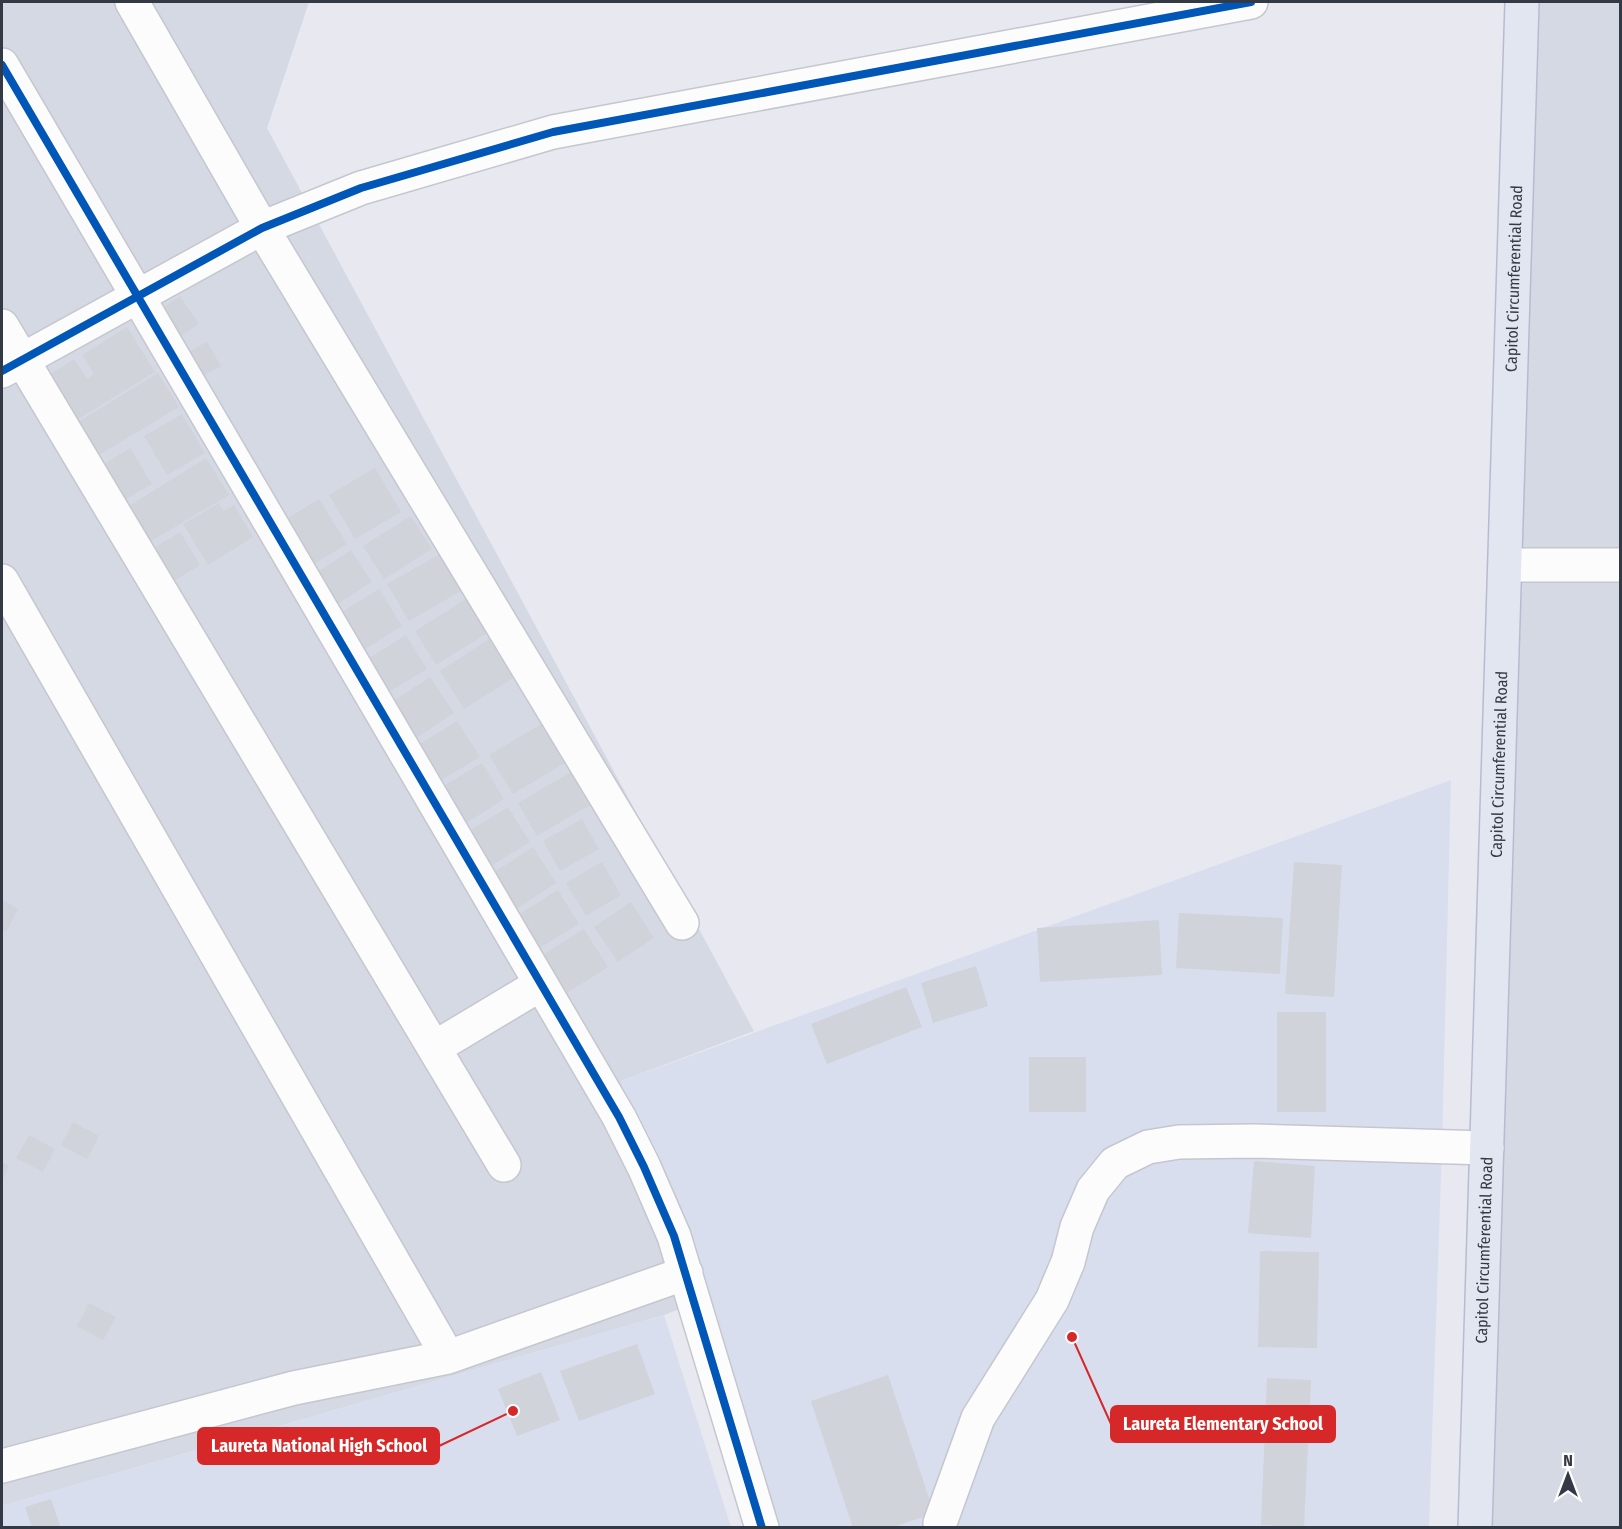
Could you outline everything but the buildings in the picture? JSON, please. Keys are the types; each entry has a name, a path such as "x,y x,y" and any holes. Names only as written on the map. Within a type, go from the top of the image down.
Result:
{"main road":[{"name":"Capitol Circumferential Road","path":"1476,1527 1522,2"}],"street":[{"path":"132,2 262,228 682,923"},
{"path":"12,366 262,228 361,188 553,132 1251,2"},
{"path":"2,65 619,1117 674,1236 762,1527"},
{"path":"2,326 12,366 504,1165"},
{"path":"1506,565 1620,565"},
{"path":"2,581 448,1357"},
{"path":"434,1048 541,984"},
{"path":"940,1523 978,1418 1052,1300 1068,1262 1077,1227 1093,1190 1115,1162 1148,1147 1179,1142 1254,1141 1487,1148"},
{"path":"2,1466 294,1388 448,1357 686,1273"}],"shaded area":[{"path":"2,2 309,2 267,128 754,1031 621,1081 696,1303 664,1315 2,1506"},
{"path":"1532,2 1620,2 1620,1527 1476,1527"},
{"path":"1451,780 1429,1527 772,1527 621,1081"},
{"path":"664,1315 731,1527 2,1528 2,1506"}],"cycle path":[{"path":"2,371 262,228 361,188 553,132 1251,2"},
{"path":"2,65 619,1117 674,1236 762,1528"}],"place":[{"name":"Laureta Elementary School","path":"1072,1337"},
{"name":"Laureta National High School","path":"513,1411"}]}
